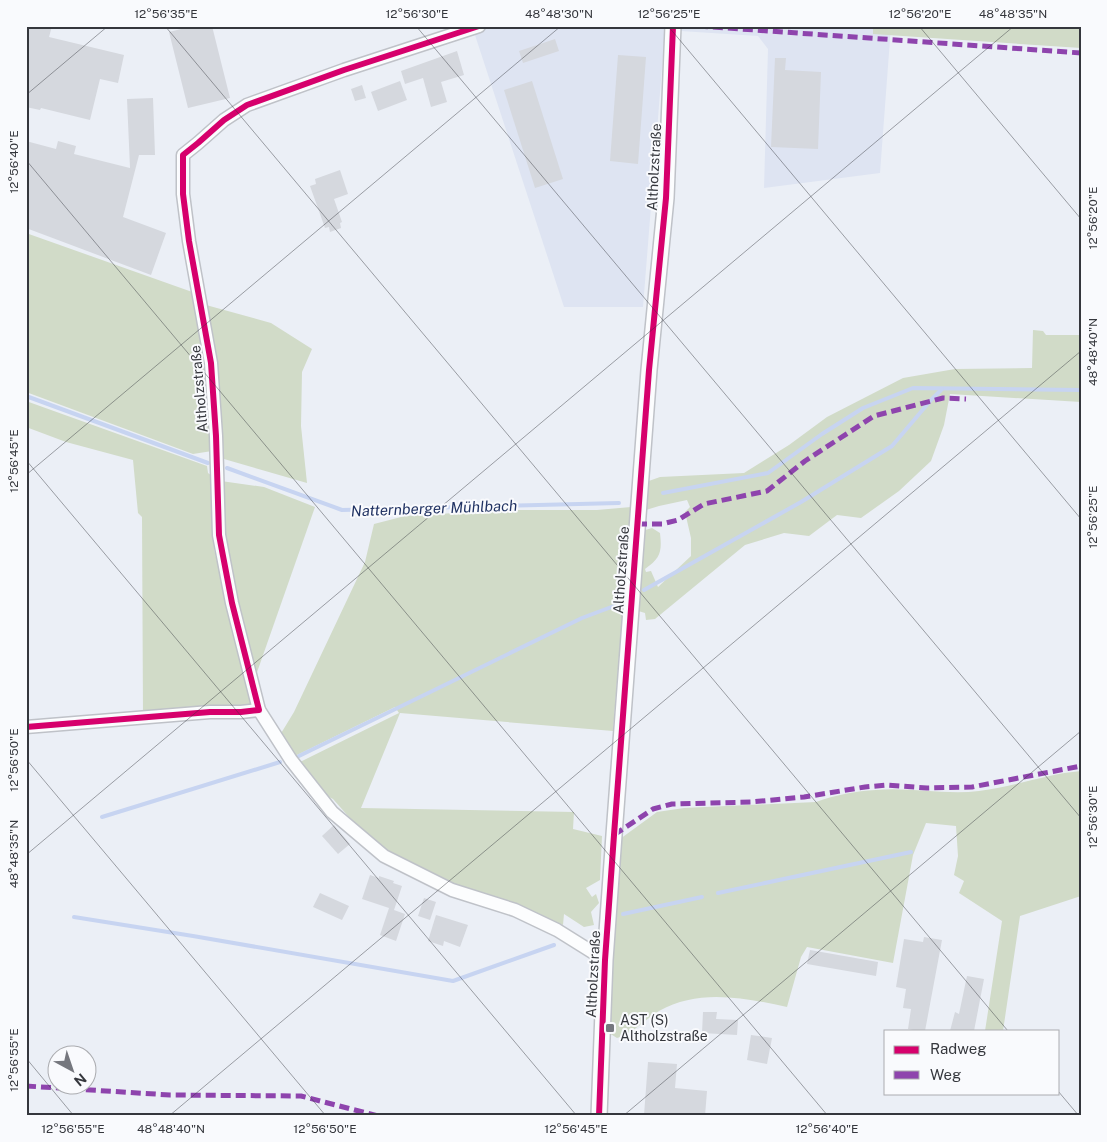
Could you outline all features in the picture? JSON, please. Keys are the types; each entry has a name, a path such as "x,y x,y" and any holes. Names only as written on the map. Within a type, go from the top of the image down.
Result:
{"street":[{"name":"Altholzstraße","path":"479,26 344,70 247,105 224,120 183,155 183,194 189,241 211,363 216,436 219,535 232,603 258,710 291,760 332,812 384,856 452,890 515,910 557,930 605,960"},
{"name":"Altholzstraße","path":"599,1116 605,960 649,370 666,198 673,26"},
{"path":"26,727 210,712 258,710"}],"shaded area":[{"path":"495,26 891,26 880,173 764,188 768,49 758,36 665,30 643,307 564,307 474,32"}],"green space":[{"path":"873,26 1081,26 1081,48 873,34"},
{"path":"26,233 195,293 206,357 212,451 193,454 26,392"},
{"path":"206,305 271,323 312,349 302,372 301,426 307,483 224,459 216,362"},
{"path":"1033,330 1043,331 1046,335 1081,335 1081,402 950,394 944,425 931,461 899,491 861,518 837,515 809,536 784,533 745,545 655,619 646,620 645,613 635,610 642,531 652,528 660,533 661,545 659,554 645,569 646,572 651,571 658,587 691,556 691,538 685,512 690,507 687,500 646,510 646,482 660,477 744,473 789,445 827,417 903,378 955,369 1032,368"},
{"path":"26,401 207,466 208,473 212,476 214,549 237,646 254,702 249,710 143,715 142,517 138,513 133,460 66,442 26,427"},
{"path":"221,481 264,487 315,507 255,678 224,542"},
{"path":"631,507 613,731 400,713 361,808 574,812 573,829 602,836 600,880 586,888 592,897 596,894 599,903 591,912 594,925 584,927 564,914 563,925 478,895 431,875 371,842 333,799 319,792 298,763 399,713 395,707 297,755 292,755 280,735 294,712 365,562 374,524 405,516 504,510 597,510"},
{"path":"1081,771 1081,896 1020,916 1003,1030 985,1030 1002,921 959,893 964,881 954,875 958,856 956,826 926,823 913,855 893,963 807,947 801,957 787,1007 739,998 706,997 690,999 659,1011 623,1036 617,1038 609,1033 613,917 620,839 657,812 684,808 816,802 861,791 889,789 953,792 979,791"}],"building":[{"path":"26,26 52,26 49,37 124,55 118,83 100,79 90,120 41,108 40,110 26,107"},
{"path":"193,26 212,26 230,98 188,108 169,32"},
{"path":"555,39 559,51 523,63 519,51"},
{"path":"457,51 464,75 441,82 447,102 431,107 423,78 405,84 401,71"},
{"path":"618,55 646,57 638,164 610,161"},
{"path":"775,58 786,58 785,70 821,72 818,149 771,147"},
{"path":"400,81 407,100 378,111 371,92"},
{"path":"532,81 563,179 535,188 504,90"},
{"path":"362,85 366,98 355,101 351,89"},
{"path":"153,98 155,155 139,155 123,217 166,233 151,275 26,228 26,141 56,149 58,141 76,146 74,154 130,168 127,99"},
{"path":"340,170 348,194 334,199 342,222 340,223 341,228 330,232 329,227 325,228 310,186 316,184 315,179"},
{"path":"334,825 350,844 338,854 322,836"},
{"path":"370,875 394,881 393,883 402,886 394,910 405,914 396,941 380,935 389,908 362,899"},
{"path":"320,893 349,906 342,920 313,907"},
{"path":"424,898 436,902 430,920 418,916"},
{"path":"436,915 468,925 460,947 444,941 443,946 428,941"},
{"path":"924,937 942,940 925,1030 913,1030 908,1029 911,1009 903,1008 906,989 896,987 904,939 923,942"},
{"path":"810,950 878,962 876,976 807,964"},
{"path":"967,976 984,979 974,1030 950,1030 955,1012 959,1014"},
{"path":"703,1012 717,1012 716,1019 738,1020 737,1035 702,1033"},
{"path":"751,1035 772,1038 767,1064 747,1060"},
{"path":"648,1062 677,1064 675,1088 707,1091 705,1116 644,1115"}],"waterway":[{"name":"Natternberger Mühlbach","path":"663,493 768,473 822,434 863,408 913,388 1081,390"},
{"path":"644,590 801,502 892,446 942,389"},
{"name":"Natternberger Mühlbach","path":"26,396 208,463"},
{"name":"Natternberger Mühlbach","path":"227,468 342,510 619,503"},
{"path":"299,756 582,618 614,606"},
{"path":"102,817 280,762"},
{"path":"718,893 911,852"},
{"path":"623,914 702,897"},
{"path":"74,917 453,981 554,945"}],"marked path":[{"path":"698,26 1081,53"},
{"path":"637,524 662,524 678,520 704,504 767,491 805,461 874,416 943,398 966,399"},
{"path":"614,835 653,809 672,804 751,802 804,797 887,785 927,788 972,787 1081,766"},
{"path":"26,1086 170,1095 301,1096 378,1116"}],"cycle path":[{"path":"26,727 210,712 259,710 232,603 219,535 216,436 211,363 189,241 183,194 183,155 224,120 247,105 344,70 479,26"},
{"path":"599,1116 605,960 614,835 649,370 666,198 673,26"}],"place":[{"name":"AST (S) Altholzstraße","path":"610,1028"}]}
